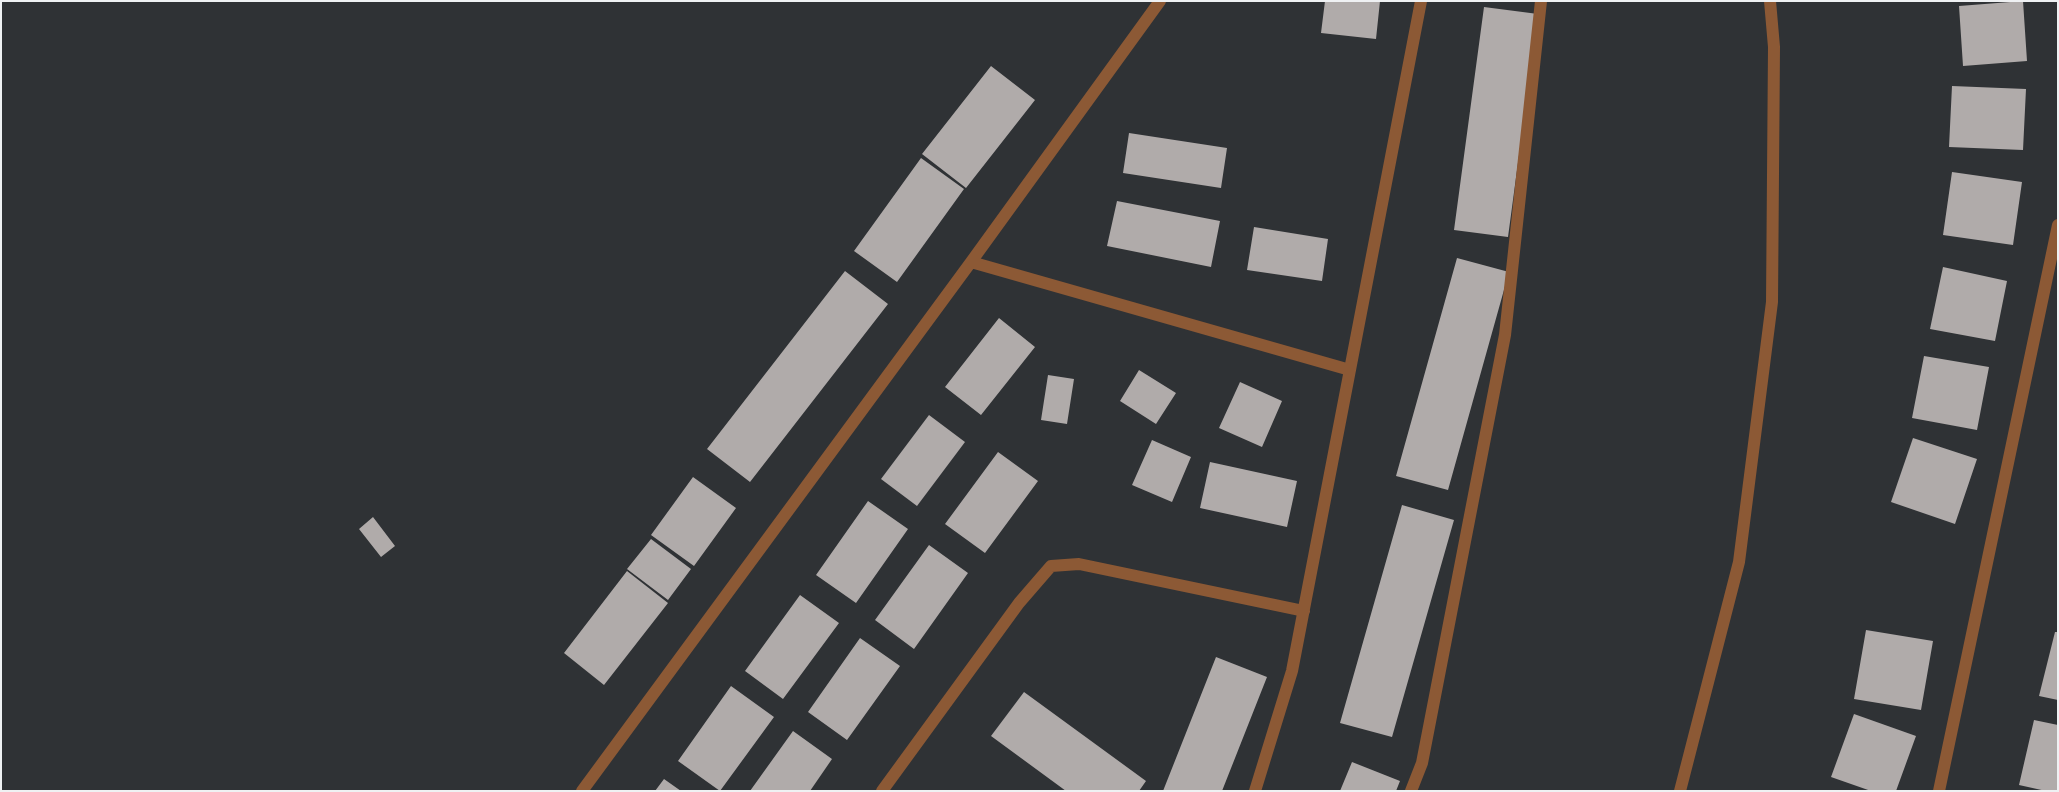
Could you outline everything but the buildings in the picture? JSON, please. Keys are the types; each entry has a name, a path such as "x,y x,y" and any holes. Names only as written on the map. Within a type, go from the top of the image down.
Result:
{"street":[{"path":"582,791 971,262 1160,1"},
{"path":"1255,791 1292,671 1420,1"},
{"path":"1411,791 1422,763 1506,334 1541,1"},
{"path":"1680,791 1739,562 1772,302 1774,47 1770,1"},
{"path":"1939,791 2058,225"},
{"path":"971,262 1350,370"},
{"path":"882,791 1019,603 1051,566 1079,564 1304,611"}]}
